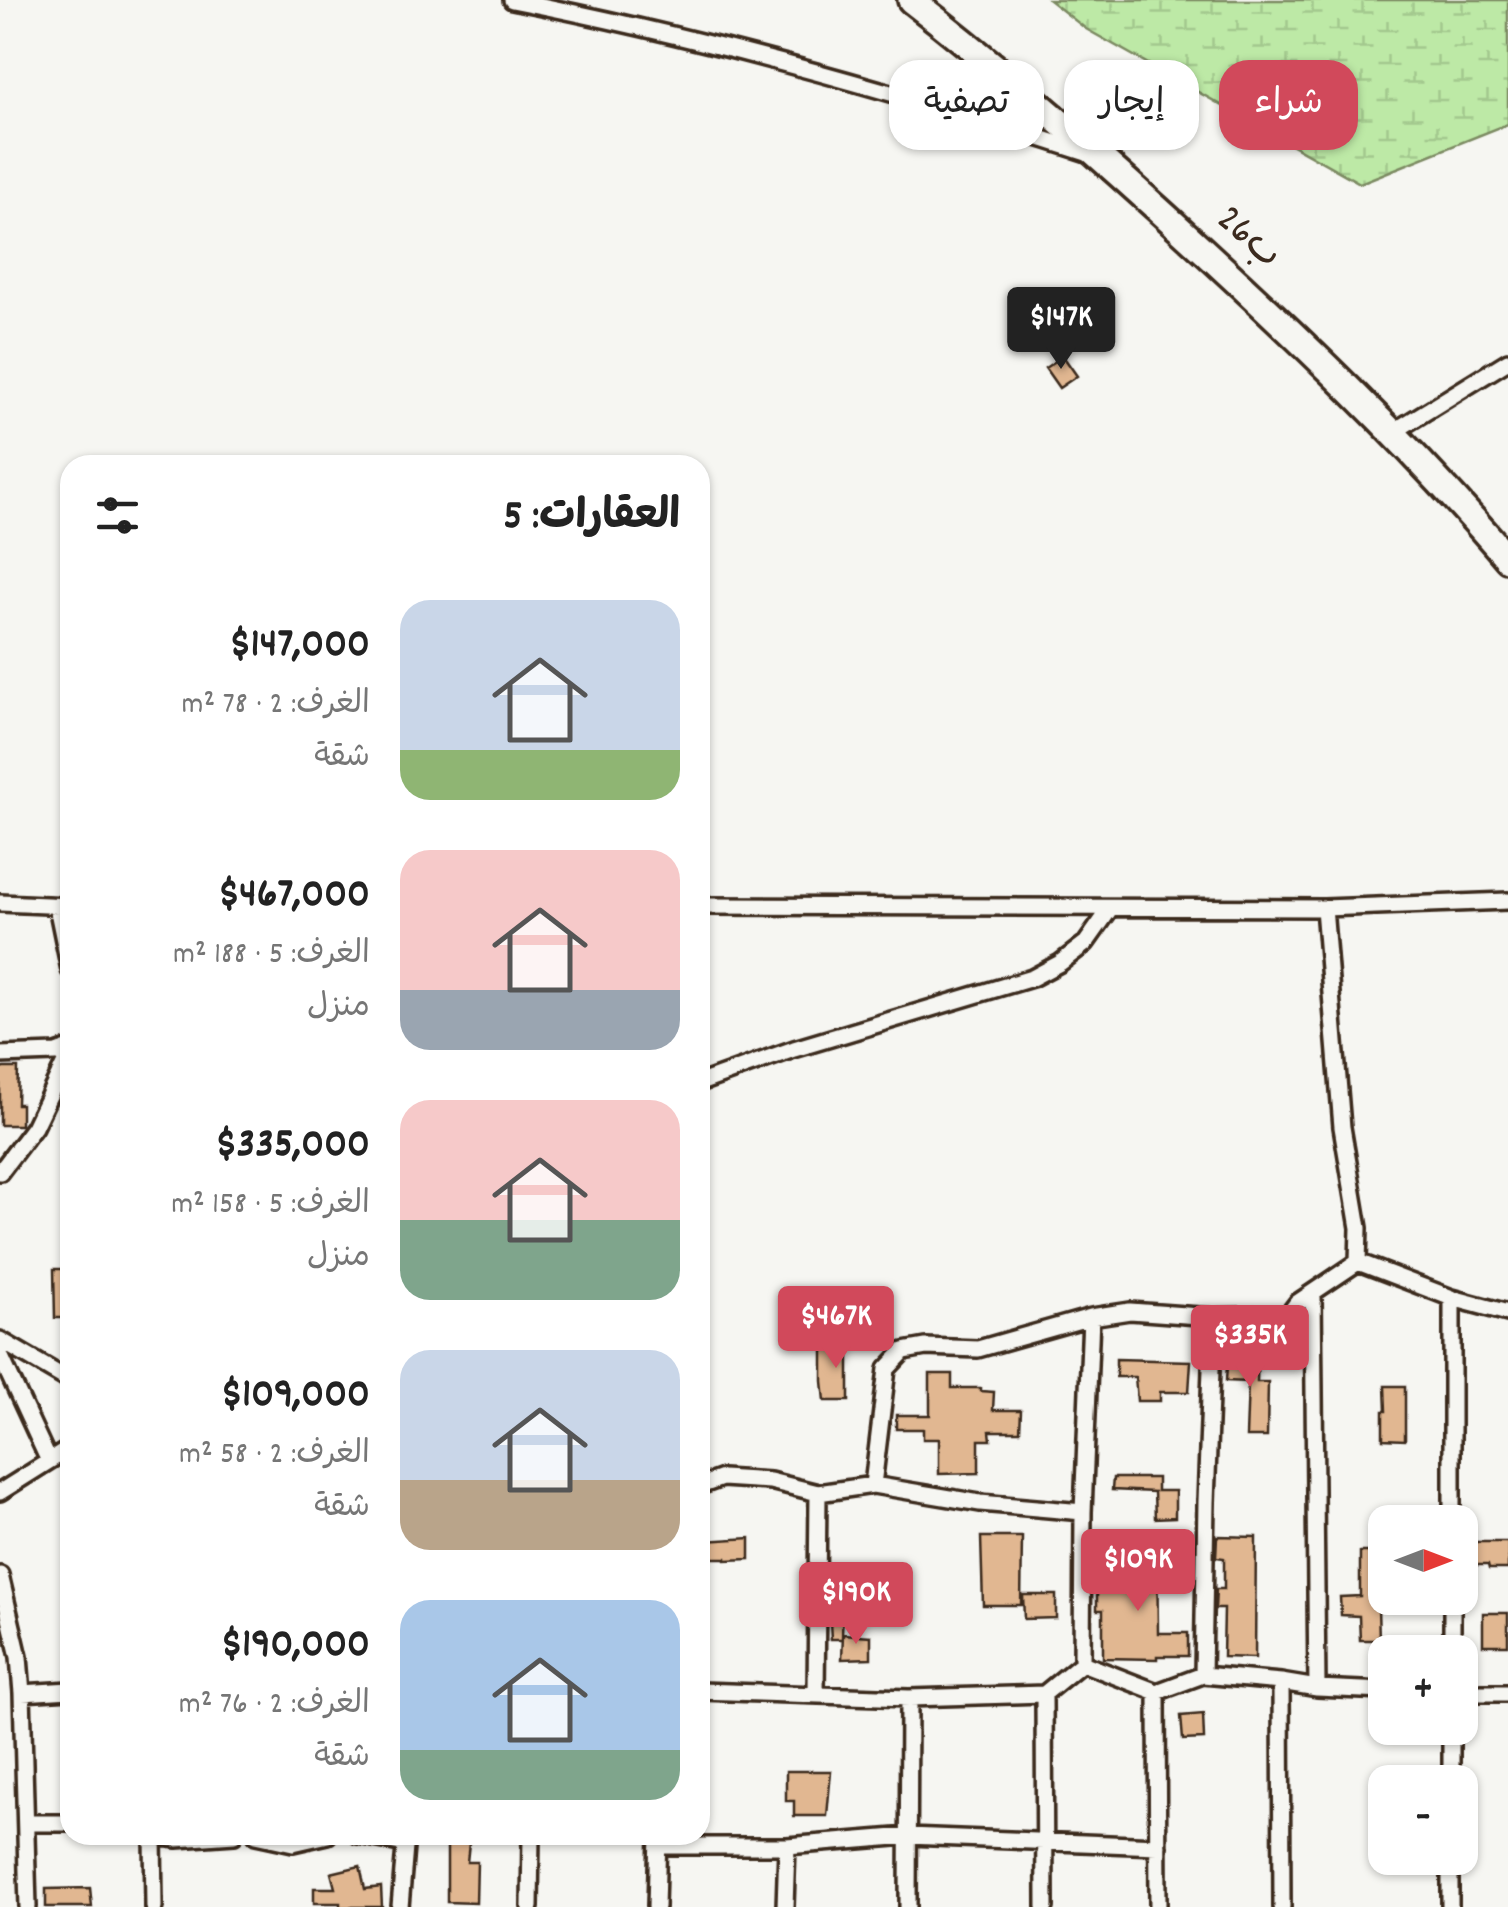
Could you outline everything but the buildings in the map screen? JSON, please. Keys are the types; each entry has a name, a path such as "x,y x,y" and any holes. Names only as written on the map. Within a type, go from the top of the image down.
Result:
{"highway":[{"name":"26ب","path":"911,0 1102,158 1289,328 1394,432 1508,559"}],"street":[{"path":"512,0 812,69 1102,158"},
{"path":"1394,432 1508,362"},
{"path":"710,906 1324,908 1508,900"},
{"path":"0,903 60,906"},
{"path":"1324,908 1342,1127 1358,1228 1358,1262"},
{"path":"710,1079 794,1049 1032,978 1086,943 1110,909"},
{"path":"0,1055 60,1053"},
{"path":"0,1172 34,1127 60,1071"},
{"path":"873,1486 887,1369 904,1351 926,1347 978,1349 1130,1311 1213,1317 1288,1315 1297,1303 1358,1262"},
{"path":"1358,1262 1452,1298 1508,1313"},
{"path":"1314,1294 1317,1688"},
{"path":"1452,1298 1452,1505"},
{"path":"1203,1675 1213,1317"},
{"path":"1082,1663 1091,1318"},
{"path":"0,1340 60,1375"},
{"path":"0,1355 49,1461"},
{"path":"0,1492 60,1454"},
{"path":"710,1482 722,1478 770,1481 818,1493 873,1486 980,1503 1083,1512"},
{"path":"816,1695 818,1493"},
{"path":"0,1575 19,1658 22,1693 28,1907"},
{"path":"1082,1663 1156,1692 1203,1675 1368,1690"},
{"path":"710,1691 909,1698 1044,1694 1082,1663"},
{"path":"1281,1682 1282,1907"},
{"path":"22,1693 60,1691"},
{"path":"1156,1692 1158,1907"},
{"path":"1478,1693 1508,1693"},
{"path":"1044,1694 1044,1907"},
{"path":"908,1907 909,1698"},
{"path":"27,1823 60,1823"},
{"path":"710,1842 787,1846 908,1836 1158,1846"},
{"path":"151,1845 154,1907"},
{"path":"400,1907 405,1845"},
{"path":"530,1845 530,1907"},
{"path":"656,1907 658,1845"},
{"path":"785,1907 787,1846"},
{"path":"1450,1875 1450,1907"}],"green space":[{"path":"1049,0 1508,0 1508,124 1360,183 1301,150 1358,150 1358,60 1219,60 1219,104 1199,93 1199,60 1141,60 1086,29"}]}
